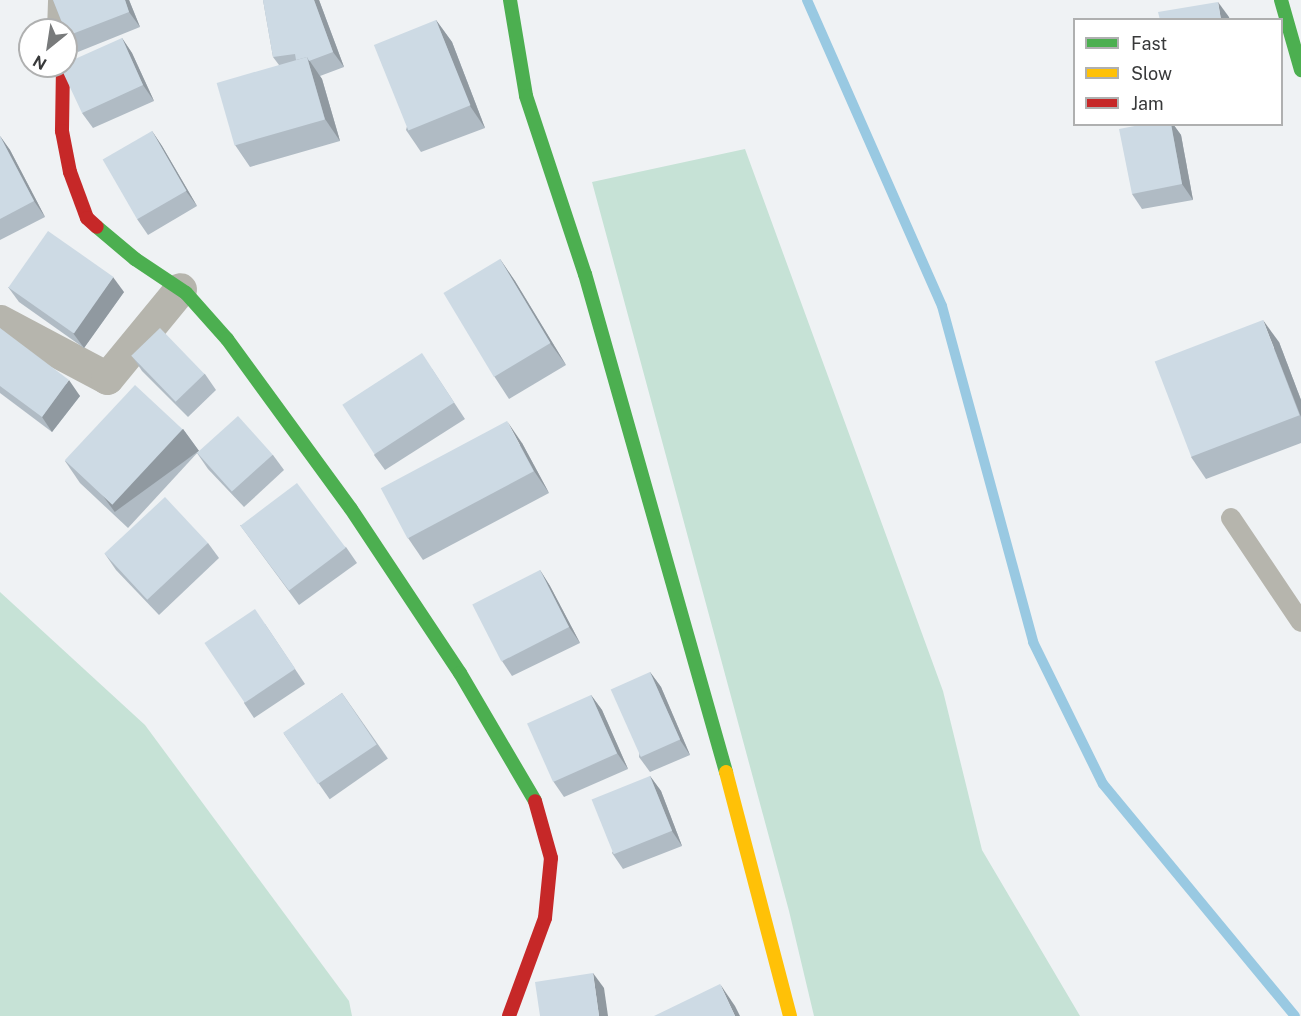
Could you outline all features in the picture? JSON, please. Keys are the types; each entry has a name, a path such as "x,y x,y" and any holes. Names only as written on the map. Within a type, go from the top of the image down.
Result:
{"street":[{"path":"63,18 64,0"},
{"path":"510,0 526,96 585,274 693,645 790,1016"},
{"path":"1288,5 1301,70"},
{"path":"63,78 62,131 70,172 87,218 135,259 180,289 227,339 351,509 460,673 535,800 551,858 544,918 509,1016"},
{"path":"0,321 107,378 180,289"}],"lane":[{"path":"1231,518 1301,622"}],"green space":[{"path":"745,149 943,691 982,850 1080,1016 814,1016 789,911 592,182"},
{"path":"0,592 145,725 349,1001 352,1016 0,1016"}],"building":[{"path":"53,0 125,0 129,12 78,32 78,18 60,18"},
{"path":"263,0 314,0 333,52 309,61 307,57 296,60 295,54 273,57"},
{"path":"1218,2 1221,18 1160,18 1158,12"},
{"path":"436,20 470,105 408,130 374,45"},
{"path":"122,38 143,85 82,113 66,78 78,78 78,58"},
{"path":"307,57 325,119 235,145 217,83"},
{"path":"1135,126 1171,126 1182,184 1132,194 1119,129"},
{"path":"152,131 186,191 137,219 103,160"},
{"path":"0,136 34,201 0,219"},
{"path":"48,231 114,277 74,333 8,288"},
{"path":"500,259 550,343 494,377 443,293"},
{"path":"1263,320 1300,415 1191,457 1155,362"},
{"path":"0,328 69,380 42,417 0,386"},
{"path":"160,328 204,374 176,402 131,356"},
{"path":"422,353 454,402 374,454 342,405"},
{"path":"135,385 183,429 112,505 65,460"},
{"path":"238,416 273,455 232,491 197,453"},
{"path":"507,421 534,471 407,538 381,488"},
{"path":"297,483 346,548 289,590 240,526"},
{"path":"165,497 208,543 147,600 104,554"},
{"path":"540,570 569,627 501,662 472,605"},
{"path":"255,609 295,669 245,703 204,643"},
{"path":"650,672 680,740 641,757 611,689"},
{"path":"342,693 377,744 318,784 283,733"},
{"path":"591,695 617,753 553,782 527,723"},
{"path":"650,776 672,831 614,854 592,800"},
{"path":"593,973 599,1016 540,1016 535,982"},
{"path":"720,984 735,1016 654,1016"}],"waterway":[{"path":"807,0 942,306 1033,642 1103,784 1295,1016"}],"traffic: fast":[{"path":"510,0 526,96 585,274 726,772"},
{"path":"1281,0 1301,70"},
{"path":"97,227 135,259 186,293 227,339 351,509 460,673 535,801"}],"traffic: slow":[{"path":"726,772 790,1016"}],"traffic: jam":[{"path":"63,78 62,131 70,172 87,218 97,227"},
{"path":"509,1016 545,918 551,858 535,801"}]}
